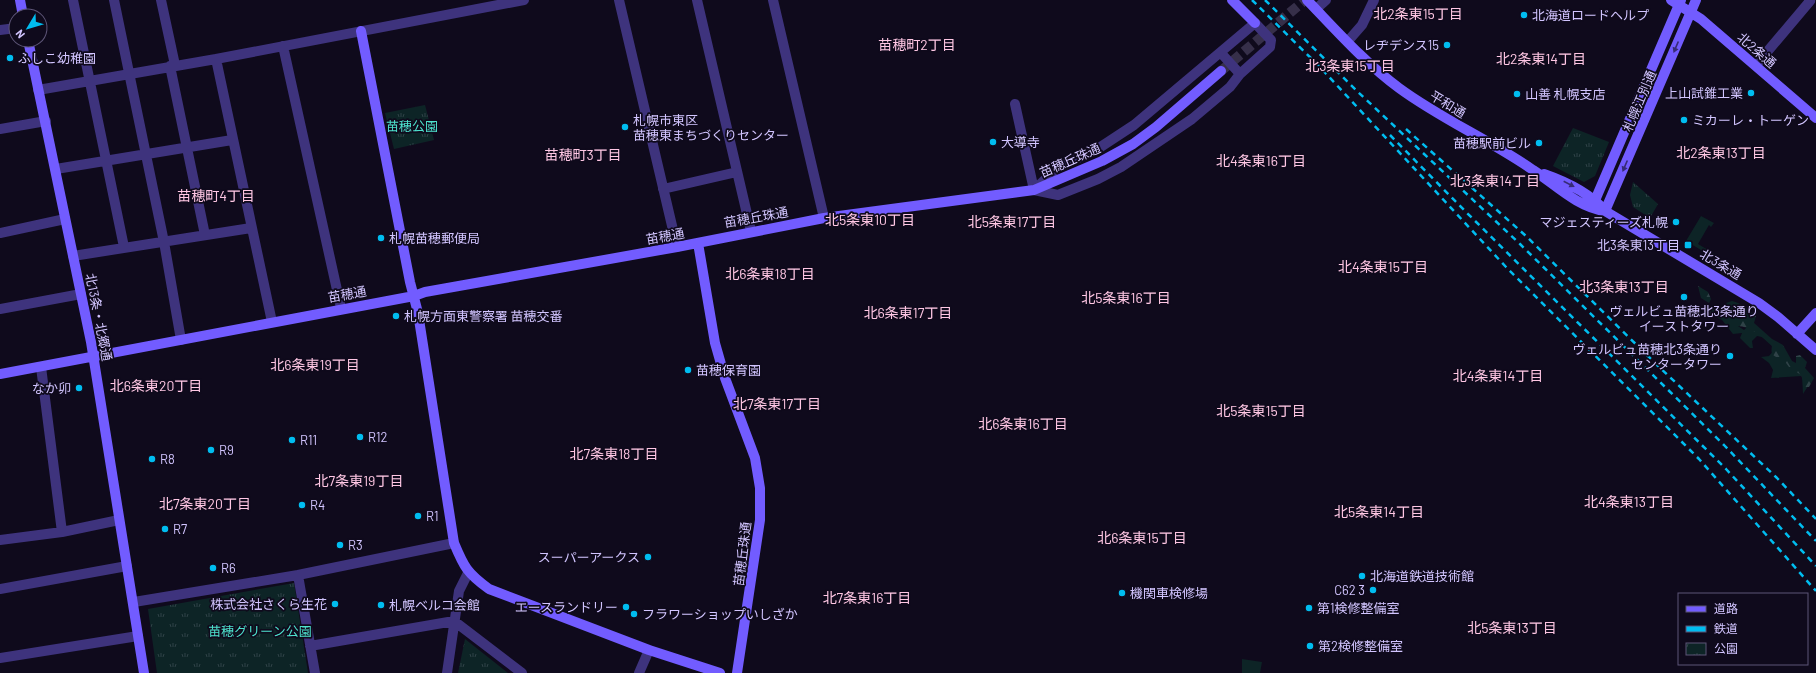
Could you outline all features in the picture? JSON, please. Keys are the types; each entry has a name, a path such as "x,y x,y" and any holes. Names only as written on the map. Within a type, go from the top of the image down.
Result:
{"street":[{"path":"73,0 124,247"},
{"path":"114,0 147,153 181,340"},
{"path":"161,0 205,235"},
{"path":"38,90 216,59 524,0"},
{"path":"619,0 677,247"},
{"path":"697,0 750,231"},
{"path":"773,0 824,218"},
{"path":"1034,190 1058,195 1098,179 1121,167 1192,119 1230,87 1240,74 1270,47 1271,40 1232,0"},
{"name":"平和通","path":"1307,0 1373,66 1398,87 1425,106 1533,170 1556,187 1594,205"},
{"path":"1316,9 1326,0"},
{"path":"1348,41 1362,25 1374,0"},
{"name":"札幌江別通","path":"1606,211 1696,0"},
{"path":"1756,65 1810,1 1809,0"},
{"name":"札幌江別通","path":"1594,205 1677,1"},
{"name":"北2条通","path":"1677,1 1756,65 1816,118"},
{"path":"1034,190 1057,168 1099,148 1134,125 1255,23"},
{"path":"361,31 414,296 454,543 462,563 468,572 489,588 649,650 720,673"},
{"path":"283,46 341,308"},
{"name":"北13条・北郷通","path":"30,48 94,357 134,602 144,673"},
{"path":"1221,53 1240,74"},
{"path":"216,59 232,140 272,322"},
{"name":"苗穂丘珠通","path":"737,673 760,520 760,488 755,458 725,378 715,343 698,243 750,231 824,218 1034,190 1102,161 1133,144 1156,127 1221,71"},
{"path":"1015,104 1034,190"},
{"path":"0,129 46,121"},
{"path":"56,169 232,140"},
{"path":"663,189 737,172"},
{"name":"北3条通","path":"1594,205 1759,303 1778,317 1816,350"},
{"path":"0,233 66,219"},
{"path":"73,256 252,228"},
{"name":"苗穂通","path":"0,374 341,308 414,296 425,292 698,243"},
{"path":"0,309 81,294"},
{"path":"1797,334 1816,312"},
{"path":"41,367 62,532"},
{"path":"0,540 62,532 120,520"},
{"path":"134,602 298,575 454,543"},
{"path":"0,589 127,566"},
{"path":"447,673 459,591 468,572"},
{"path":"298,575 315,673"},
{"path":"310,646 454,621 522,673"},
{"path":"0,658 138,636"},
{"path":"639,673 649,650"}],"green space":[{"name":"苗穂公園","path":"425,105 434,140 394,149 385,113"},
{"path":"1573,128 1609,142 1595,176 1584,182 1553,166"},
{"path":"1633,182 1658,204 1650,218 1633,207 1630,195"},
{"path":"1701,216 1714,223 1711,227 1709,225 1698,244 1718,256 1716,259 1686,241"},
{"path":"1698,286 1708,292 1711,299 1709,303 1701,298"},
{"path":"1732,301 1742,305 1756,316 1754,323 1772,339 1783,345 1792,361 1796,363 1796,356 1800,355 1807,362 1805,368 1814,378 1809,387 1805,387 1801,375 1789,367 1781,356 1778,358 1773,355 1772,345 1758,334 1742,326 1731,327 1716,314 1707,314 1708,310 1719,305 1725,311 1730,312 1730,309 1726,303"},
{"path":"1719,305 1725,311 1730,312 1738,326 1744,330 1750,324 1812,380 1803,394 1802,376 1771,378 1773,370 1769,363 1761,357 1769,356 1775,349 1762,337 1757,336 1752,341 1753,348 1750,348 1740,338 1742,333 1733,334 1722,320 1703,314 1707,307"},
{"name":"苗穂グリーン公園","path":"294,583 308,673 157,673 148,609"},
{"path":"465,639 508,673 458,673"},
{"path":"1242,659 1262,662 1260,673 1242,673"}],"tunnel":[{"path":"1221,71 1305,0"}],"railway":[{"path":"1252,0 1318,65 1506,267 1699,459 1816,591"},
{"path":"1265,0 1358,92 1520,244 1724,445 1816,541"},
{"path":"1406,129 1526,236 1657,365 1777,478 1816,519"},
{"path":"1390,135 1726,469 1816,566"}],"place":[{"name":"北海道ロードヘルプ","path":"1524,15"},
{"name":"レヂデンス15","path":"1447,45"},
{"name":"ふしこ幼稚園","path":"10,58"},
{"name":"上山試錐工業","path":"1751,93"},
{"name":"山善 札幌支店","path":"1517,94"},
{"name":"ミカーレ・トーゲン","path":"1684,120"},
{"name":"札幌市東区 苗穂東まちづくりセンター","path":"625,127"},
{"name":"大導寺","path":"993,142"},
{"name":"苗穂駅前ビル","path":"1539,143"},
{"name":"マジェスティーズ札幌","path":"1676,222"},
{"name":"札幌苗穂郵便局","path":"381,238"},
{"name":"北3条東13丁目","path":"1688,245"},
{"name":"ヴェルビュ苗穂北3条通り イーストタワー","path":"1684,297"},
{"name":"札幌方面東警察署 苗穂交番","path":"396,316"},
{"name":"ヴェルビュ苗穂北3条通り センタータワー","path":"1730,356"},
{"name":"苗穂保育園","path":"688,370"},
{"name":"なか卯","path":"79,388"},
{"name":"R12","path":"360,437"},
{"name":"R11","path":"292,440"},
{"name":"R9","path":"211,450"},
{"name":"R8","path":"152,459"},
{"name":"R4","path":"302,505"},
{"name":"R1","path":"418,516"},
{"name":"R7","path":"165,529"},
{"name":"R3","path":"340,545"},
{"name":"スーパーアークス","path":"648,557"},
{"name":"R6","path":"213,568"},
{"name":"北海道鉄道技術館","path":"1362,576"},
{"name":"C62 3","path":"1373,590"},
{"name":"機関車検修場","path":"1122,593"},
{"name":"株式会社さくら生花","path":"335,604"},
{"name":"札幌ベルコ会館","path":"381,605"},
{"name":"エースランドリー","path":"626,607"},
{"name":"第1検修整備室","path":"1309,608"},
{"name":"フラワーショップいしざか","path":"634,614"},
{"name":"第2検修整備室","path":"1310,646"}],"district":[{"name":"北2条東15丁目","path":"1418,13"},
{"name":"苗穂町2丁目","path":"917,44"},
{"name":"北2条東14丁目","path":"1541,58"},
{"name":"北3条東15丁目","path":"1350,65"},
{"name":"北2条東13丁目","path":"1721,152"},
{"name":"苗穂町3丁目","path":"583,154"},
{"name":"北4条東16丁目","path":"1261,160"},
{"name":"北3条東14丁目","path":"1495,180"},
{"name":"苗穂町4丁目","path":"216,195"},
{"name":"北5条東10丁目","path":"870,219"},
{"name":"北5条東17丁目","path":"1012,221"},
{"name":"北4条東15丁目","path":"1383,266"},
{"name":"北6条東18丁目","path":"770,273"},
{"name":"北3条東13丁目","path":"1624,286"},
{"name":"北5条東16丁目","path":"1126,297"},
{"name":"北6条東17丁目","path":"908,312"},
{"name":"北6条東19丁目","path":"315,364"},
{"name":"北4条東14丁目","path":"1498,375"},
{"name":"北6条東20丁目","path":"156,385"},
{"name":"北7条東17丁目","path":"777,403"},
{"name":"北5条東15丁目","path":"1261,410"},
{"name":"北6条東16丁目","path":"1023,423"},
{"name":"北7条東18丁目","path":"614,453"},
{"name":"北7条東19丁目","path":"359,480"},
{"name":"北4条東13丁目","path":"1629,501"},
{"name":"北7条東20丁目","path":"205,503"},
{"name":"北5条東14丁目","path":"1379,511"},
{"name":"北6条東15丁目","path":"1142,537"},
{"name":"北7条東16丁目","path":"867,597"},
{"name":"北5条東13丁目","path":"1512,627"}]}
